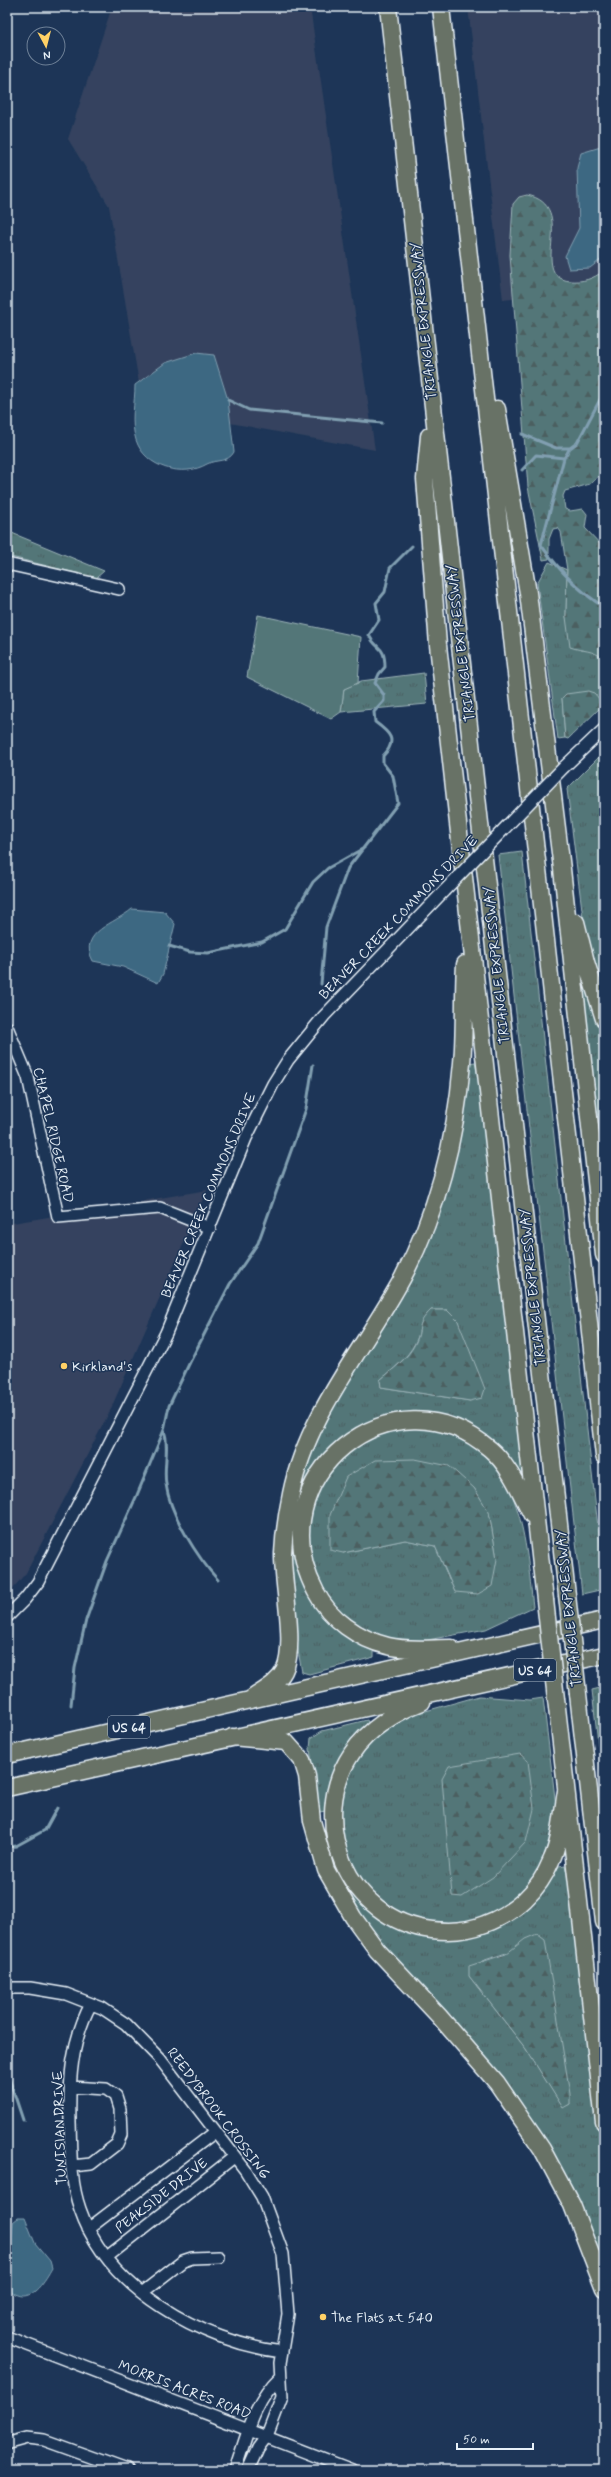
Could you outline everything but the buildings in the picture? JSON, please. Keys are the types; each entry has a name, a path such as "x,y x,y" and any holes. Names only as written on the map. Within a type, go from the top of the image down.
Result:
{"highway":[{"name":"TRIANGLE EXPRESSWAY","path":"388,7 604,1922"},
{"path":"442,7 483,362 500,532 604,1456"},
{"path":"483,362 494,388 528,593 562,869 604,1254"},
{"path":"432,404 425,479 429,547 467,916 604,2122"},
{"path":"562,869 586,962 604,1019"},
{"path":"251,1699 274,1683 284,1671 288,1658 289,1637 283,1553 291,1492 303,1453 323,1411 402,1279 430,1216 444,1172 453,1133 463,1062 467,916"},
{"path":"483,1648 410,1649 388,1646 362,1637 340,1623 321,1602 303,1563 300,1540 301,1517 309,1491 320,1471 336,1452 353,1439 372,1428 395,1422 432,1422 469,1434 490,1448 503,1462 537,1525"},
{"name":"US 64","path":"7,1755 604,1620"},
{"name":"US 64","path":"7,1788 467,1686 604,1654"},
{"path":"467,1686 407,1708 373,1730 352,1753 342,1771 335,1791 332,1808 335,1844 346,1872 368,1900 387,1915 422,1929 454,1931 478,1927 497,1920 518,1906 543,1878 552,1861 558,1841 566,1790"},
{"path":"232,1737 286,1742 302,1760 307,1776 312,1821 326,1870 353,1917 377,1950 439,2016 497,2083 542,2149 572,2205 604,2288"}],"street":[{"path":"7,564 119,589"},
{"name":"BEAVER CREEK COMMONS DRIVE","path":"7,1617 25,1599 38,1582 166,1333 258,1111 288,1060 324,1016 564,768 604,729"},
{"name":"CHAPEL RIDGE ROAD","path":"7,1027 28,1077 58,1217 160,1208 210,1228"},
{"name":"REEDYBROOK CROSSING","path":"7,1988 56,1992 91,2004 118,2018 146,2043 246,2171 262,2197 282,2249 288,2304 280,2377 282,2397 267,2436 258,2448 248,2470"},
{"name":"TUNISIAN DRIVE","path":"91,2004 76,2040 70,2088 72,2166 79,2207 88,2229 107,2257 143,2292 193,2326 241,2344 282,2352"},
{"path":"70,2088 106,2089 116,2096 120,2109 121,2135 117,2144 91,2164 72,2166"},
{"name":"PEAKSIDE DRIVE","path":"88,2229 215,2132"},
{"name":"PEAKSIDE DRIVE","path":"107,2257 234,2157"},
{"path":"143,2292 183,2261 192,2258 219,2257"},
{"name":"MORRIS ACRES ROAD","path":"7,2337 249,2429 352,2470"},
{"path":"235,2470 249,2429 266,2390 280,2377"},
{"path":"9,2443 27,2438 44,2440 127,2470"}],"shaded area":[{"path":"112,7 310,7 375,450 143,407 109,206 68,139"},
{"path":"468,7 604,7 604,282 562,294 503,300"},
{"path":"604,146 604,257 590,268 569,269 565,256 579,228 577,168 581,153"},
{"path":"196,353 214,355 228,400 234,452 229,458 210,462 197,468 176,470 166,468 156,464 148,458 141,450 136,440 133,426 135,385 165,363"},
{"path":"132,909 165,912 175,924 163,974 158,983 123,967 93,961 89,951 90,943 94,935 100,929"},
{"path":"207,1190 109,1413 26,1573 7,1595 7,1224"},
{"path":"18,2218 25,2218 35,2243 50,2261 52,2268 34,2292 24,2296 12,2293 7,2285 13,2222"}],"green space":[{"path":"527,195 542,202 550,212 552,226 552,267 558,276 570,281 580,281 592,278 604,271 604,471 590,484 565,491 563,496 565,509 570,511 583,509 587,514 585,528 604,548 604,659 592,652 570,647 566,617 567,570 561,532 558,528 553,529 549,539 549,559 543,560 528,487 510,255 513,204 519,197"},
{"path":"7,531 104,571 96,578 7,556"},
{"path":"549,562 567,570 566,617 580,650 592,650 604,659 604,704 601,707 601,702 562,698 565,738 558,739 537,583"},
{"path":"258,615 361,637 358,683 344,689 341,712 331,719 247,677"},
{"path":"424,673 427,704 341,712 344,689 361,681"},
{"path":"588,691 594,693 602,702 601,707 568,739 565,738 562,698 566,694"},
{"path":"602,754 604,768 604,1000 585,934 567,789"},
{"path":"522,852 604,1580 604,1589 582,1594 498,855"},
{"path":"585,979 604,1036 604,1198 580,980"},
{"path":"475,1062 482,1095 525,1477 520,1478 431,1416 337,1443 319,1462 307,1482 301,1481 305,1465 331,1409 414,1267 468,1063","holes":["431,1310 447,1310 458,1321 470,1401 381,1387 380,1380 412,1349 426,1315"]},
{"path":"431,1310 447,1310 458,1321 485,1389 482,1398 470,1401 381,1387 380,1380 400,1363 413,1348 418,1337 421,1323"},
{"path":"409,1427 442,1431 452,1433 475,1446 493,1463 507,1483 516,1506 523,1531 533,1607 486,1629 422,1641 390,1641 370,1636 329,1605 307,1559 309,1510 328,1468 367,1438","holes":["474,1488 489,1513 497,1559 455,1592 435,1546 405,1540 343,1553"]},
{"path":"415,1459 449,1466 474,1488 489,1512 497,1559 492,1586 478,1594 455,1592 435,1546 405,1540 343,1553 330,1550 330,1515 346,1477 375,1460"},
{"path":"290,1542 294,1542 302,1581 313,1600 330,1617 365,1646 374,1651 374,1657 309,1674 302,1672 295,1635"},
{"path":"604,1687 604,1796 592,1690"},
{"path":"479,1696 530,1700 543,1698 556,1806 553,1837 545,1865 528,1891 481,1921 433,1926 382,1906 362,1887 341,1846 341,1789 368,1740 388,1726 415,1714"},
{"path":"367,1720 369,1724 351,1744 338,1763 330,1784 326,1811 319,1812 310,1749 311,1738 322,1731"},
{"path":"520,1754 528,1761 534,1809 526,1842 493,1877 462,1897 452,1896 442,1779 449,1766"},
{"path":"565,1865 576,1920 604,2171 604,2271 559,2166 385,1949 349,1899 354,1896 387,1922 409,1933 435,1938 530,1906 549,1884 559,1866","holes":["506,1953 570,2104 563,2107 526,2049 469,1976 482,1961"]},
{"path":"537,1934 545,1940 570,2094 570,2104 563,2108 526,2049 469,1976 469,1966 506,1954 525,1939"}],"waterway":[{"path":"522,470 536,455 564,458 570,448 577,443 604,392"},
{"path":"228,400 249,410 382,423"},
{"path":"522,434 556,448 570,448"},
{"path":"564,458 541,545 577,587 604,607"},
{"path":"321,984 326,927 348,868 398,803 393,776 383,763 383,756 390,745 390,737 388,733 375,722 374,712 384,701 384,695 375,683 379,674 385,667 385,660 382,651 374,644 369,635 379,620 376,603 385,592 390,568 412,546"},
{"path":"169,946 190,952 208,953 262,942 285,929 313,882 328,868 364,848"},
{"path":"71,1705 75,1668 86,1620 107,1561 164,1430 169,1406 230,1284 258,1243 306,1109 313,1065"},
{"path":"164,1430 166,1437 165,1477 173,1509 194,1548 218,1580"},
{"path":"7,1847 16,1846 45,1830 57,1808"},
{"path":"7,2072 23,2120"}],"place":[{"name":"Kirkland's","path":"64,1366"},
{"name":"The Flats at 540","path":"323,2317"}]}
